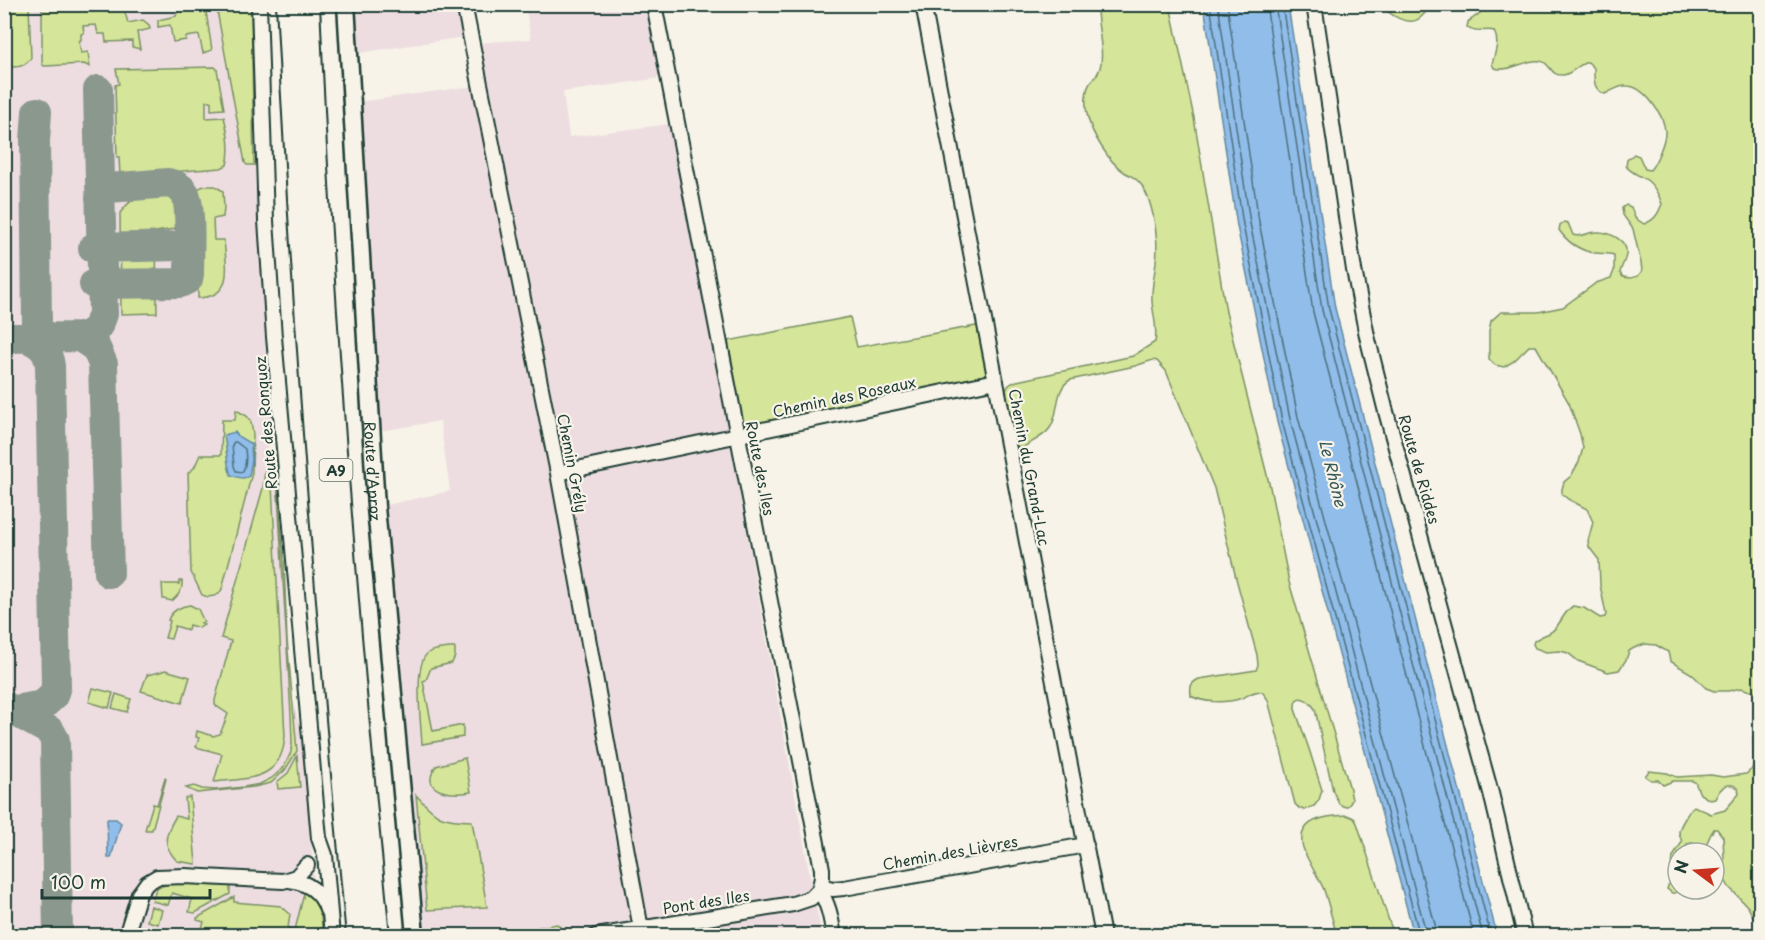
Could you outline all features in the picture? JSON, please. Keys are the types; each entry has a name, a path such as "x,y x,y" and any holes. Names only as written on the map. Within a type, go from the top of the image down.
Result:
{"highway":[{"name":"A9","path":"290,4 312,387 359,936"},
{"name":"A9","path":"307,4 330,395 377,936"}],"street":[{"name":"Route des Ronquoz","path":"259,4 266,221 274,337 319,838 325,855 332,936"},
{"name":"Route d'Aproz","path":"345,4 381,511 415,936"},
{"name":"Chemin Grély","path":"464,4 558,473 641,929"},
{"name":"Route des Iles","path":"654,4 820,858 822,869 820,888 829,907 834,936"},
{"name":"Chemin du Grand-Lac","path":"923,4 1103,936"},
{"name":"Route de Riddes","path":"1314,4 1354,270 1367,336 1491,793 1525,936"},
{"name":"Chemin des Roseaux","path":"558,473 996,381"},
{"name":"Route des Ronquoz","path":"319,838 306,877 311,887 325,903 330,919"},
{"name":"Chemin des Lièvres","path":"820,888 833,890 1086,845"},
{"path":"289,880 308,866 321,878 328,892"},
{"path":"126,936 139,894 147,883 157,877 289,880 311,887"},
{"name":"Pont des Iles","path":"596,936 793,904 811,898 820,888"}],"shaded area":[{"path":"5,5 251,5 255,174 273,439 269,444 267,457 275,463 289,684 304,744 318,935 5,936"},
{"path":"355,5 460,5 476,43 531,39 525,5 646,5 660,78 563,92 569,137 669,124 822,935 422,935 382,506 450,491 440,421 380,431 358,102 475,86 464,37 359,53"}],"green space":[{"path":"42,4 125,5 123,6 128,23 143,20 150,29 137,32 140,49 132,47 132,41 106,42 105,34 98,34 96,25 83,26 84,33 81,34 79,41 81,53 88,52 90,67 84,64 45,66 42,65"},
{"path":"189,4 205,5 212,50 203,53 199,35 173,42 170,25 158,27 158,20 176,16 179,7"},
{"path":"4,5 29,5 31,58 26,64 20,66 5,67"},
{"path":"216,5 251,5 254,165 245,163"},
{"path":"1097,5 1170,5 1194,118 1226,312 1270,487 1289,582 1350,789 1352,800 1345,807 1339,804 1333,791 1315,709 1306,700 1299,698 1295,703 1295,709 1322,790 1314,806 1304,810 1295,804 1268,700 1262,692 1221,702 1191,696 1191,686 1199,679 1256,670 1257,655 1214,488 1166,371 1157,361 1153,360 1070,380 1059,395 1050,428 1041,437 1022,448 1013,443 1005,396 1010,385 1017,381 1133,356 1155,342 1156,337 1152,296 1157,242 1148,198 1139,182 1118,167 1101,146 1092,130 1086,110 1087,90 1098,73 1101,61"},
{"path":"1383,5 1434,5 1420,18 1410,21 1399,19"},
{"path":"1484,5 1760,5 1760,694 1741,688 1714,691 1706,688 1692,674 1670,661 1668,652 1656,645 1645,644 1634,648 1629,651 1619,670 1608,672 1578,661 1568,653 1546,652 1535,648 1533,644 1534,641 1551,632 1573,606 1584,608 1600,618 1605,617 1599,560 1589,547 1588,541 1593,522 1587,509 1562,494 1564,482 1571,476 1579,462 1583,448 1569,403 1536,346 1529,346 1514,361 1504,367 1495,365 1489,359 1491,321 1501,312 1538,312 1563,307 1596,283 1611,278 1614,271 1614,255 1589,252 1574,245 1559,230 1560,225 1564,222 1568,223 1573,235 1601,232 1617,238 1626,250 1620,273 1623,277 1638,276 1642,271 1633,229 1623,215 1622,208 1626,205 1631,207 1635,218 1644,224 1656,216 1662,204 1650,183 1626,166 1627,160 1634,154 1639,156 1645,169 1650,170 1660,151 1665,131 1661,117 1652,102 1640,91 1624,86 1605,94 1598,90 1595,84 1594,68 1588,62 1563,75 1558,75 1540,61 1506,69 1494,68 1492,64 1497,44 1494,31 1473,31 1467,27 1468,22 1480,13"},
{"path":"215,67 224,109 211,110 211,101 206,101 206,118 224,117 229,153 227,165 221,168 120,176 119,157 117,157 115,85 119,84 116,69"},
{"path":"204,186 215,186 223,191 223,217 213,219 214,240 224,240 226,278 218,292 198,298 197,191"},
{"path":"143,195 160,195 175,200 180,211 179,219 174,229 156,232 157,313 121,314 120,213 130,202"},
{"path":"850,317 857,347 982,325 988,378 751,427 743,422 728,341"},
{"path":"236,410 247,416 251,422 252,473 222,589 219,594 208,597 202,595 191,572 188,473 194,468 200,455 221,455 222,420 235,420"},
{"path":"266,461 271,466 285,736 283,751 278,762 262,774 251,778 214,782 222,754 196,747 199,738 196,737 197,731 213,736 220,734 228,714 215,705 231,641 221,638 263,488"},
{"path":"276,462 287,639 297,751 285,770 271,783 197,793 186,788 194,786 215,790 260,784 272,778 284,767 291,752 291,715"},
{"path":"179,581 182,581 182,588 176,597 172,601 163,599 162,584 179,584"},
{"path":"190,605 198,609 204,622 201,623 204,625 199,628 189,625 188,630 175,626 171,639 165,638 171,614"},
{"path":"455,648 452,663 431,668 426,680 423,681 433,731 463,725 463,737 422,744 419,681 423,659 430,652"},
{"path":"165,670 190,677 182,703 141,691 147,675"},
{"path":"93,688 113,693 109,708 89,702"},
{"path":"116,694 131,699 127,712 112,708"},
{"path":"1760,721 1760,930 1748,907 1726,882 1726,841 1723,841 1717,829 1714,829 1708,841 1682,841 1679,833 1683,822 1694,806 1711,814 1725,810 1739,794 1738,788 1730,785 1724,786 1715,799 1710,800 1700,794 1695,782 1673,781 1663,785 1658,780 1651,780 1645,776 1649,771 1667,773 1677,777 1711,775 1723,777 1746,774 1752,769 1754,763 1753,738"},
{"path":"297,756 300,787 278,789 277,782 288,773"},
{"path":"465,758 471,792 447,792 434,787 431,782 436,766"},
{"path":"165,778 152,830 145,830 153,804 157,805"},
{"path":"416,795 429,809 440,816 453,820 472,821 487,907 427,910"},
{"path":"190,797 196,864 177,861 166,839 176,816 187,819 185,798"},
{"path":"1347,815 1354,818 1357,823 1395,935 1337,935 1324,890 1303,848 1302,835 1310,823 1332,816"},
{"path":"178,882 230,885 230,894 195,913 189,912 192,899 172,893 168,905 152,901 156,889"},
{"path":"305,889 319,900 322,926 319,935 200,935 204,922 197,918 234,897 234,902 281,906 290,914 288,928 295,930"},
{"path":"151,906 162,910 158,924 147,921"},
{"path":"557,924 560,927 559,931 538,936 428,935 516,931"}],"water":[{"name":"Le Rhône","path":"1204,5 1288,5 1335,308 1497,935 1414,935 1277,422 1237,226"},
{"path":"235,432 251,444 252,460 249,476 245,478 231,475 228,466 224,435"},
{"path":"107,819 116,819 121,823 111,858 108,858"}],"taxiway":[{"path":"4,338 85,336 98,326 103,314 98,90"},
{"path":"27,338 33,335 37,325 35,141 37,112"},
{"path":"94,284 180,283 188,279 189,274 188,207 187,198 181,188 168,183 109,188 100,198"},
{"path":"93,248 180,246 184,245 189,237"},
{"path":"80,337 96,348 103,364 109,573"},
{"path":"4,712 43,705 53,696 56,686 50,366 43,348 27,338"},
{"path":"7,707 50,731 55,740 58,936"}]}
